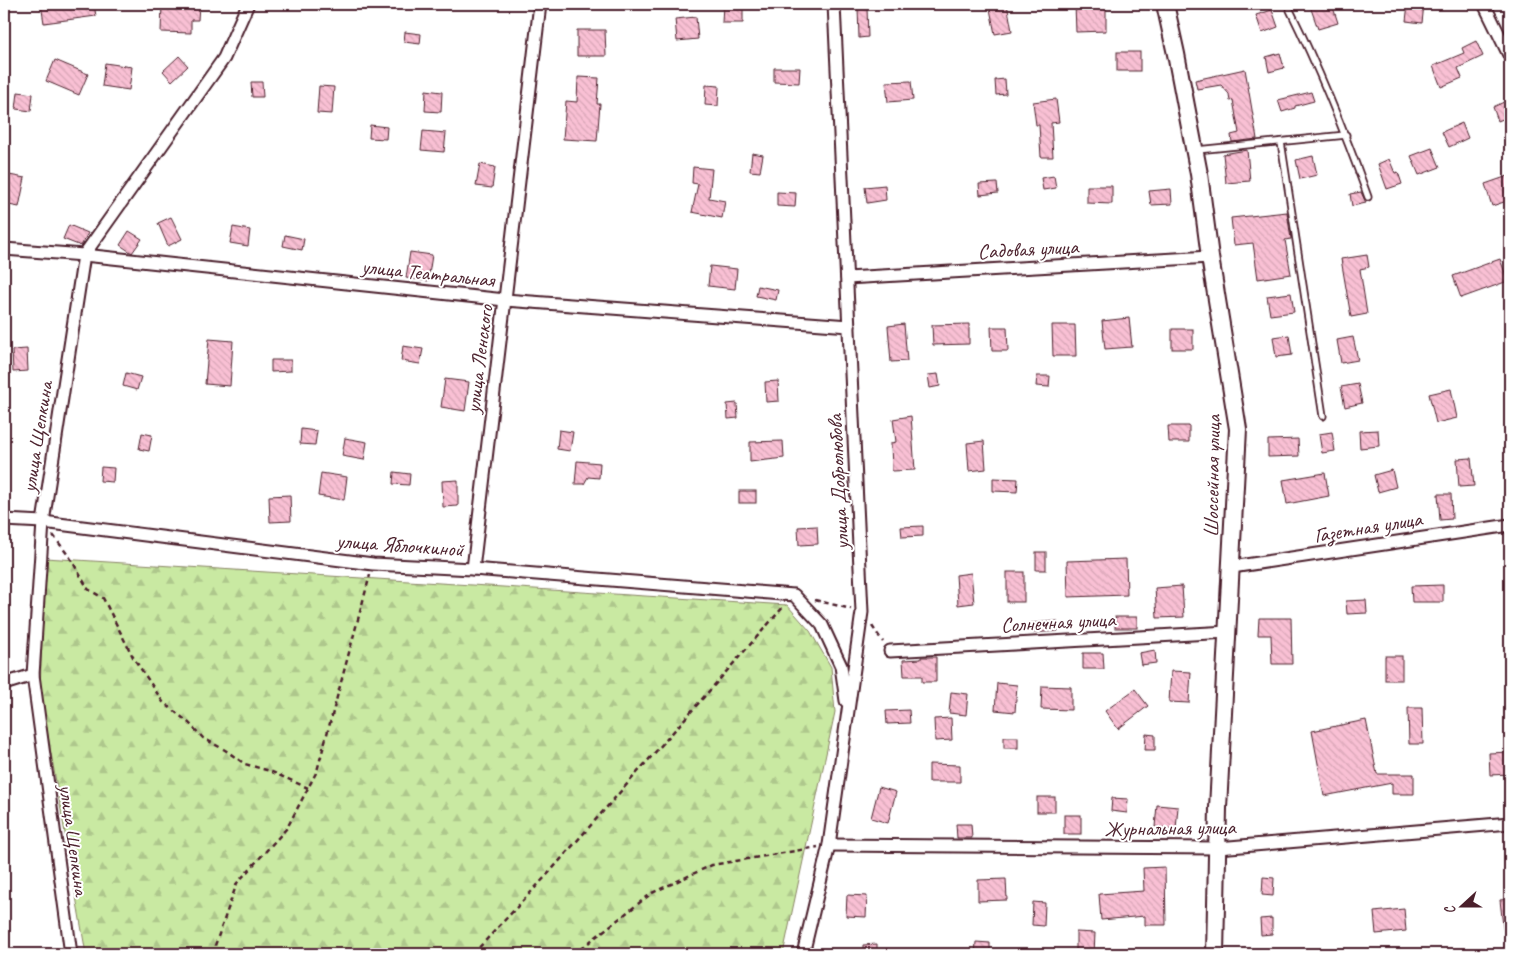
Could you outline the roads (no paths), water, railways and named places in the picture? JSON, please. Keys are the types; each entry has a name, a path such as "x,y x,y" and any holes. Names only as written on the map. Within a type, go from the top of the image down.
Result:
{"main road":[{"name":"Шоссейная улица","path":"1164,4 1195,150 1238,429 1218,808 1215,954"}],"street":[{"name":"улица Щепкина","path":"71,954 33,675 43,522 84,255 224,58 248,4"},
{"name":"улица Ленского","path":"472,569 540,4"},
{"name":"улица Добролюбова","path":"803,954 829,845 862,612 834,4"},
{"path":"1484,4 1507,42 1510,57"},
{"name":"улица Театральная","path":"4,248 505,300 849,326"},
{"name":"Садовая улица","path":"847,278 1210,257"},
{"name":"улица Яблочкиной","path":"4,520 43,522 373,564 472,569 794,595 822,625 841,666 848,714"},
{"name":"Газетная улица","path":"1232,567 1510,525"},
{"name":"Солнечная улица","path":"890,651 1228,632"},
{"path":"4,684 33,675"},
{"name":"Журнальная улица","path":"829,845 1218,848 1510,823"}],"lane":[{"path":"1290,10 1315,62 1346,135 1368,197"},
{"path":"1195,150 1346,135"},
{"path":"1281,142 1323,416"}]}
